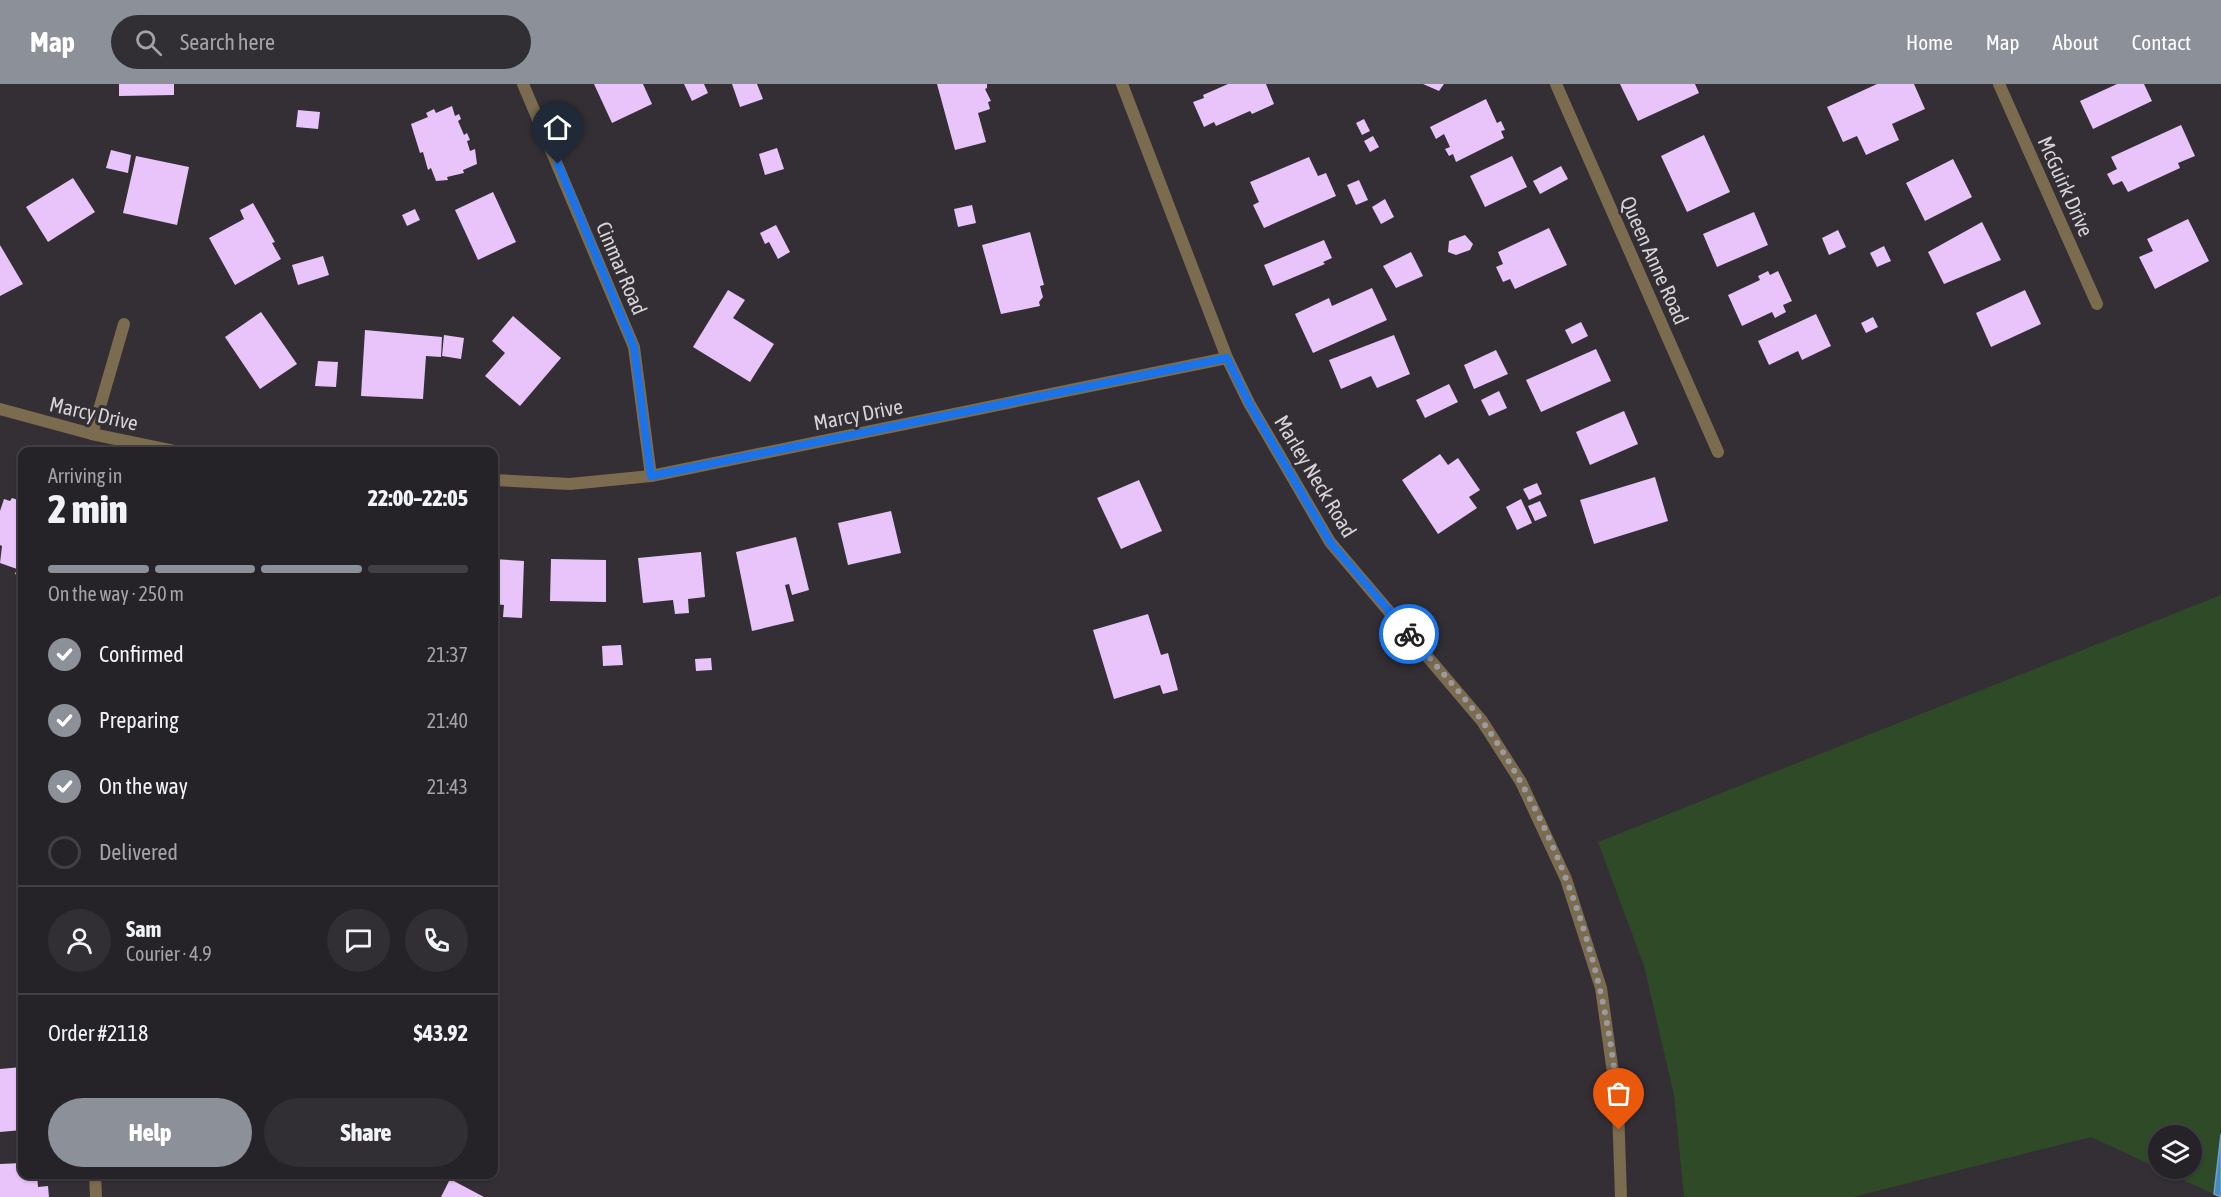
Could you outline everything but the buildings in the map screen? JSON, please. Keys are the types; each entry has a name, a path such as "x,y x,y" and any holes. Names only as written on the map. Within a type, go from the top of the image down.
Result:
{"street":[{"name":"Cinmar Road","path":"523,84 634,347 651,476"},
{"name":"Queen Anne Road","path":"1556,84 1718,452"},
{"name":"McGuirk Drive","path":"1999,84 2097,304"},
{"name":"Marley Neck Road","path":"1126,85 1227,358 1249,403 1330,542 1482,721 1526,793 1566,879 1601,988 1618,1108 1621,1197"},
{"path":"92,434 124,324"},
{"name":"Marcy Drive","path":"498,480 570,484 651,476 1227,358"},
{"name":"Marcy Drive","path":"0,409 92,434 155,447"},
{"path":"95,1179 96,1197"}],"green space":[{"path":"2221,595 2221,1134 2214,1194 2181,1179 2202,1179 2202,1125 2148,1125 2148,1163 2091,1137 1853,1197 1684,1197 1674,1095 1644,966 1598,842"}],"water":[{"path":"2221,1134 2221,1197 2214,1194"}],"way so far":[{"path":"1409,634 1482,721 1521,782 1566,879 1601,988 1619,1130"}],"route":[{"path":"558,164 634,347 651,476 1227,358 1249,403 1330,542 1409,634"}]}
